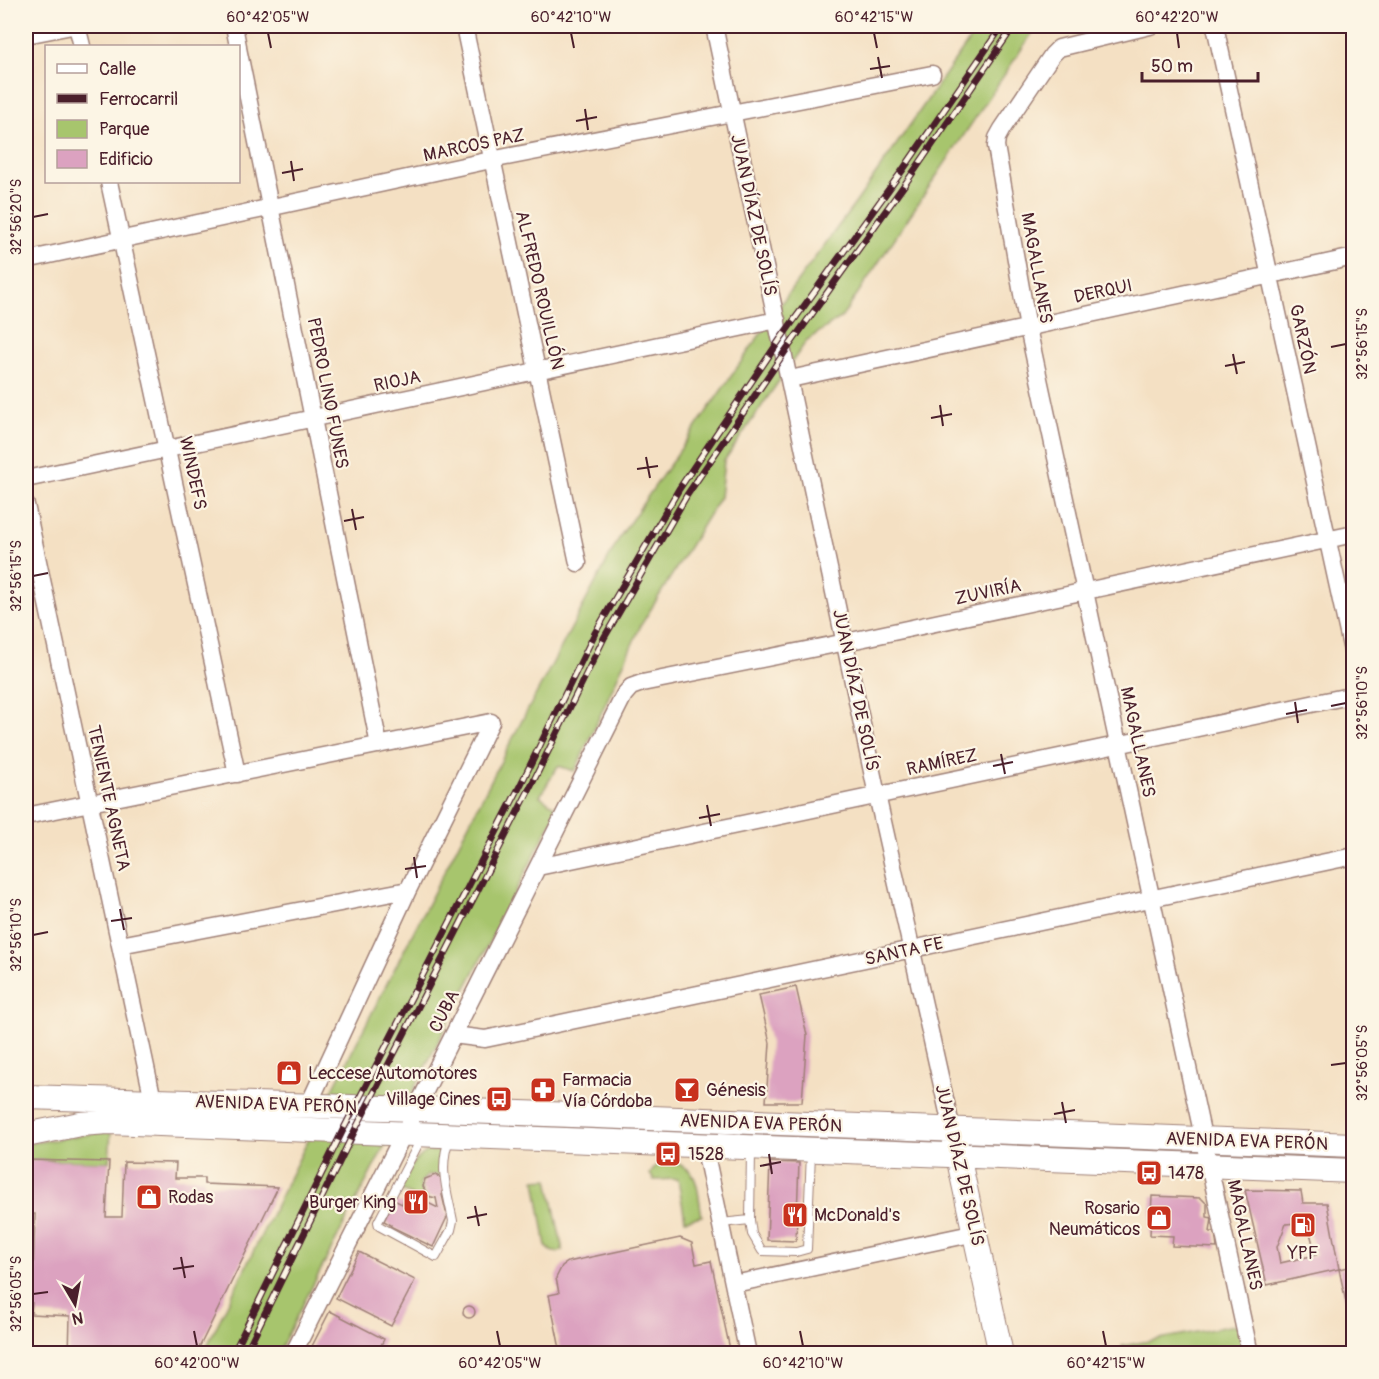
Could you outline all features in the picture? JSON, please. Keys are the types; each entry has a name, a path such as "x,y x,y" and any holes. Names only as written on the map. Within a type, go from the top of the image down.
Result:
{"main road":[{"name":"AVENIDA EVA PERÓN","path":"26,1097 416,1109 1353,1145"},
{"name":"AVENIDA EVA PERÓN","path":"26,1135 80,1124 108,1122 414,1132 1353,1171"},
{"name":"JUAN DÍAZ DE SOLÍS","path":"952,1130 1001,1353"}],"street":[{"path":"26,35 72,26"},
{"path":"77,26 82,45"},
{"name":"PEDRO LINO FUNES","path":"234,26 238,45"},
{"name":"ALFREDO ROUILLÓN","path":"464,26 578,563"},
{"name":"JUAN DÍAZ DE SOLÍS","path":"714,26 952,1130"},
{"name":"MAGALLANES","path":"1150,26 1059,48 997,138 996,146 1028,328 1250,1353"},
{"name":"GARZÓN","path":"1215,26 1353,660"},
{"name":"PEDRO LINO FUNES","path":"240,57 380,745"},
{"name":"MARCOS PAZ","path":"26,260 491,160 932,74"},
{"name":"WINDEFS","path":"109,183 237,774"},
{"name":"DERQUI","path":"790,379 1353,257"},
{"name":"RIOJA","path":"26,479 777,320"},
{"name":"TENIENTE AGNETA","path":"26,505 153,1100"},
{"name":"ZUVIRÍA","path":"631,687 1353,534"},
{"name":"CUBA","path":"293,1353 414,1132 416,1109 624,694 631,687"},
{"name":"RAMÍREZ","path":"538,867 1353,695"},
{"path":"26,816 491,722 408,890 308,1106"},
{"name":"SANTA FE","path":"453,1035 485,1039 1353,856"},
{"path":"120,945 408,890"},
{"path":"704,1145 748,1353"},
{"path":"734,1284 976,1233"}],"lane":[{"path":"414,1132 378,1221 379,1227 436,1257 452,1230 453,1221 442,1163 451,1134"},
{"path":"751,1147 750,1220 752,1234 762,1251 807,1250 811,1149"},
{"path":"721,1223 750,1220"}],"green space":[{"path":"979,26 1037,26 842,317 807,340 724,461 720,497 641,625 575,771 558,766 540,796 558,809 278,1353 203,1354 339,1077 517,730 621,535 791,290 857,201"},
{"path":"111,1131 109,1162 26,1160 26,1144"},
{"path":"427,1151 440,1151 441,1175 428,1175 420,1183 423,1194 428,1199 426,1203 399,1189 414,1162"},
{"path":"660,1161 683,1166 694,1177 702,1216 685,1220 678,1179 654,1180 650,1174"},
{"path":"548,1179 563,1251 558,1252 551,1251 546,1246 535,1180"},
{"path":"1239,1324 1246,1353 1124,1353 1122,1346"}],"building":[{"path":"796,987 807,1035 802,1102 766,1102 770,1043 759,995"},
{"path":"26,1160 109,1162 106,1217 122,1217 124,1162 176,1163 175,1178 204,1178 204,1184 278,1187 196,1354 69,1354 70,1316 31,1314 32,1303 26,1304 26,1274 33,1273 35,1214 26,1214"},
{"path":"770,1162 799,1163 796,1241 767,1240"},
{"path":"435,1175 442,1178 444,1192 442,1195 446,1212 449,1213 433,1247 384,1221 394,1200 402,1204 404,1199 425,1209 428,1203 438,1208 436,1198 427,1196 423,1186 425,1179"},
{"path":"1347,1187 1354,1187 1354,1212 1352,1212"},
{"path":"1245,1190 1301,1191 1303,1203 1327,1203 1339,1269 1267,1285","holes":["1307,1222 1316,1255 1280,1263 1277,1247 1286,1224"]},
{"path":"1152,1196 1201,1198 1207,1204 1207,1217 1212,1218 1210,1232 1215,1232 1217,1248 1172,1246 1173,1236 1150,1235"},
{"path":"680,1238 692,1243 696,1264 711,1261 731,1354 561,1354 549,1295 559,1293 556,1278 562,1266 568,1262"},
{"path":"359,1252 415,1280 391,1326 336,1298"},
{"path":"1354,1266 1354,1306 1347,1307 1339,1269"},
{"path":"471,1306 474,1307 474,1317 467,1318 464,1317 463,1310 464,1307"},
{"path":"330,1311 384,1339 377,1354 308,1354"}],"railway":[{"path":"233,1354 343,1130 521,784 595,633 679,489 781,338 902,171 1002,26"},
{"path":"245,1354 355,1130 604,638 687,495 1014,26"}],"place":[{"name":"Leccese Automotores","path":"289,1073"},
{"name":"Farmacia Vía Córdoba","path":"543,1090"},
{"name":"Génesis","path":"687,1090"},
{"name":"Village Cines","path":"499,1099"},
{"name":"1528","path":"668,1154"},
{"name":"1478","path":"1149,1173"},
{"name":"Rodas","path":"149,1197"},
{"name":"Burger King","path":"416,1202"},
{"name":"McDonald's","path":"795,1215"},
{"name":"Rosario Neumáticos","path":"1159,1218"},
{"name":"YPF","path":"1303,1225"}]}
